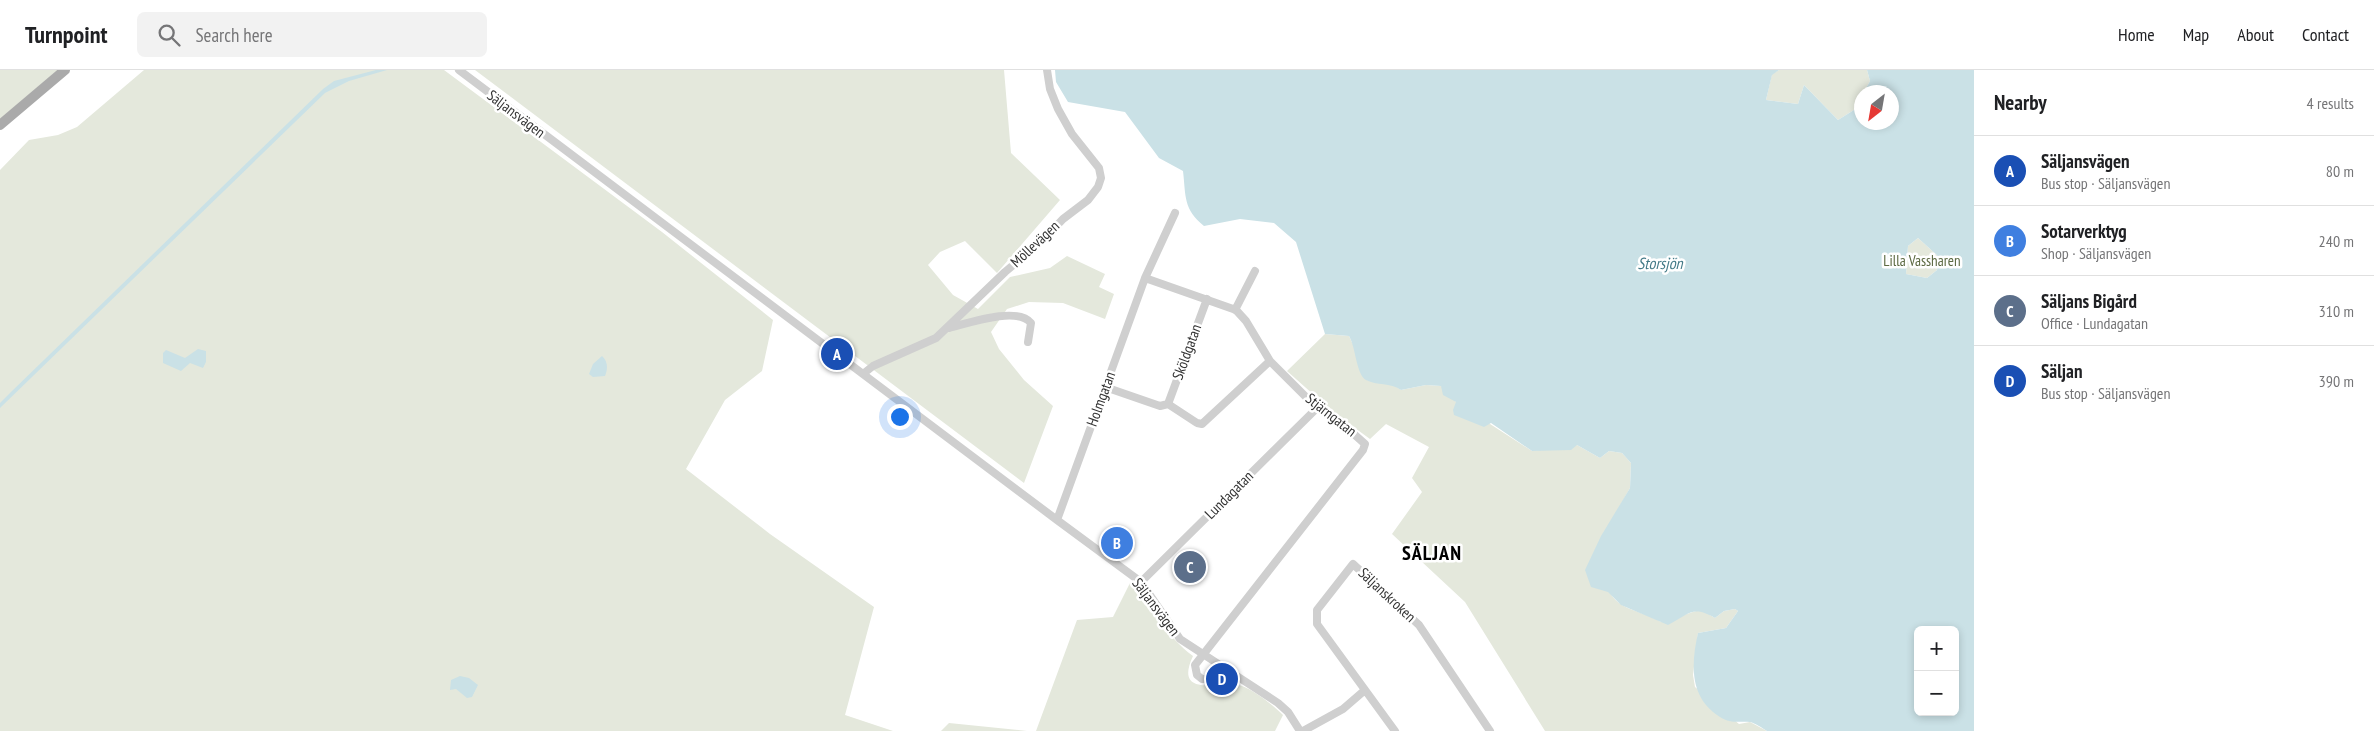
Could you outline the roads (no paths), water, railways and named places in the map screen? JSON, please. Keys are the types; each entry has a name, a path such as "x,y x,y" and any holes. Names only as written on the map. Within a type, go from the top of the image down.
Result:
{"main road":[{"path":"0,125 66,70"}],"street":[{"name":"Säljansvägen","path":"459,70 1141,582 1180,640 1283,707 1301,731"},
{"name":"Möllevägen","path":"863,374 873,366 930,342 949,328 1005,272 1043,240 1063,218 1088,200 1100,181 1099,168 1072,134 1058,109 1050,89 1047,70"},
{"path":"1145,278 1175,213"},
{"path":"1235,310 1255,271"},
{"name":"Stjärngatan","path":"1145,278 1235,310 1246,321 1270,361 1317,408 1360,438 1364,444 1364,450 1202,654"},
{"name":"Holmgatan","path":"1057,520 1145,278"},
{"name":"Sköldgatan","path":"1168,404 1207,299"},
{"path":"949,328 994,318 1019,315 1031,324 1028,342"},
{"path":"1105,388 1160,406 1168,404 1197,423 1205,422 1270,361"},
{"name":"Lundagatan","path":"1141,582 1317,408"},
{"name":"Säljanskroken","path":"1365,690 1317,624 1316,610 1353,564 1419,625 1490,731"},
{"path":"1202,654 1195,665 1199,678 1209,680 1238,677"},
{"path":"1301,731 1343,709 1365,690 1395,731"}],"water":[{"path":"376,70 387,70 349,81 325,93 0,408 0,403 11,392 323,89 334,81"},
{"name":"Storsjön","path":"1055,70 1779,70 1772,75 1766,100 1798,104 1804,85 1838,120 1854,110 1854,130 1899,130 1899,85 1868,85 1870,81 1867,70 1974,70 1974,731 1767,731 1750,722 1731,721 1720,717 1702,700 1695,680 1694,657 1698,633 1726,628 1738,611 1735,609 1724,611 1715,618 1701,612 1691,612 1668,625 1621,605 1608,592 1591,587 1585,570 1601,536 1630,488 1631,463 1622,453 1609,451 1600,458 1577,445 1571,450 1532,451 1491,423 1484,427 1454,415 1453,410 1456,402 1443,395 1441,386 1426,385 1401,390 1366,380 1358,367 1349,336 1325,334 1296,242 1274,223 1240,219 1204,226 1192,214 1189,208 1185,195 1183,171 1159,158 1125,112 1068,102 1056,82","holes":["1918,238 1939,257 1937,270 1927,278 1906,274 1908,246"]},
{"path":"198,349 206,351 206,362 203,368 190,363 181,371 163,363 163,353 166,350 185,358"},
{"path":"602,356 607,365 605,376 593,377 589,374 593,364"},
{"path":"460,676 469,678 478,685 472,697 467,698 456,689 450,690 451,680"}],"place":[{"name":"Säljansvägen","path":"837,354"},
{"name":"Sotarverktyg","path":"1117,543"},
{"name":"Säljans Bigård","path":"1190,567"},
{"name":"Säljan","path":"1222,679"}],"district":[{"name":"SÄLJAN","path":"1432,553"}],"park label":[{"name":"Lilla Vassharen","path":"1922,261"}]}
